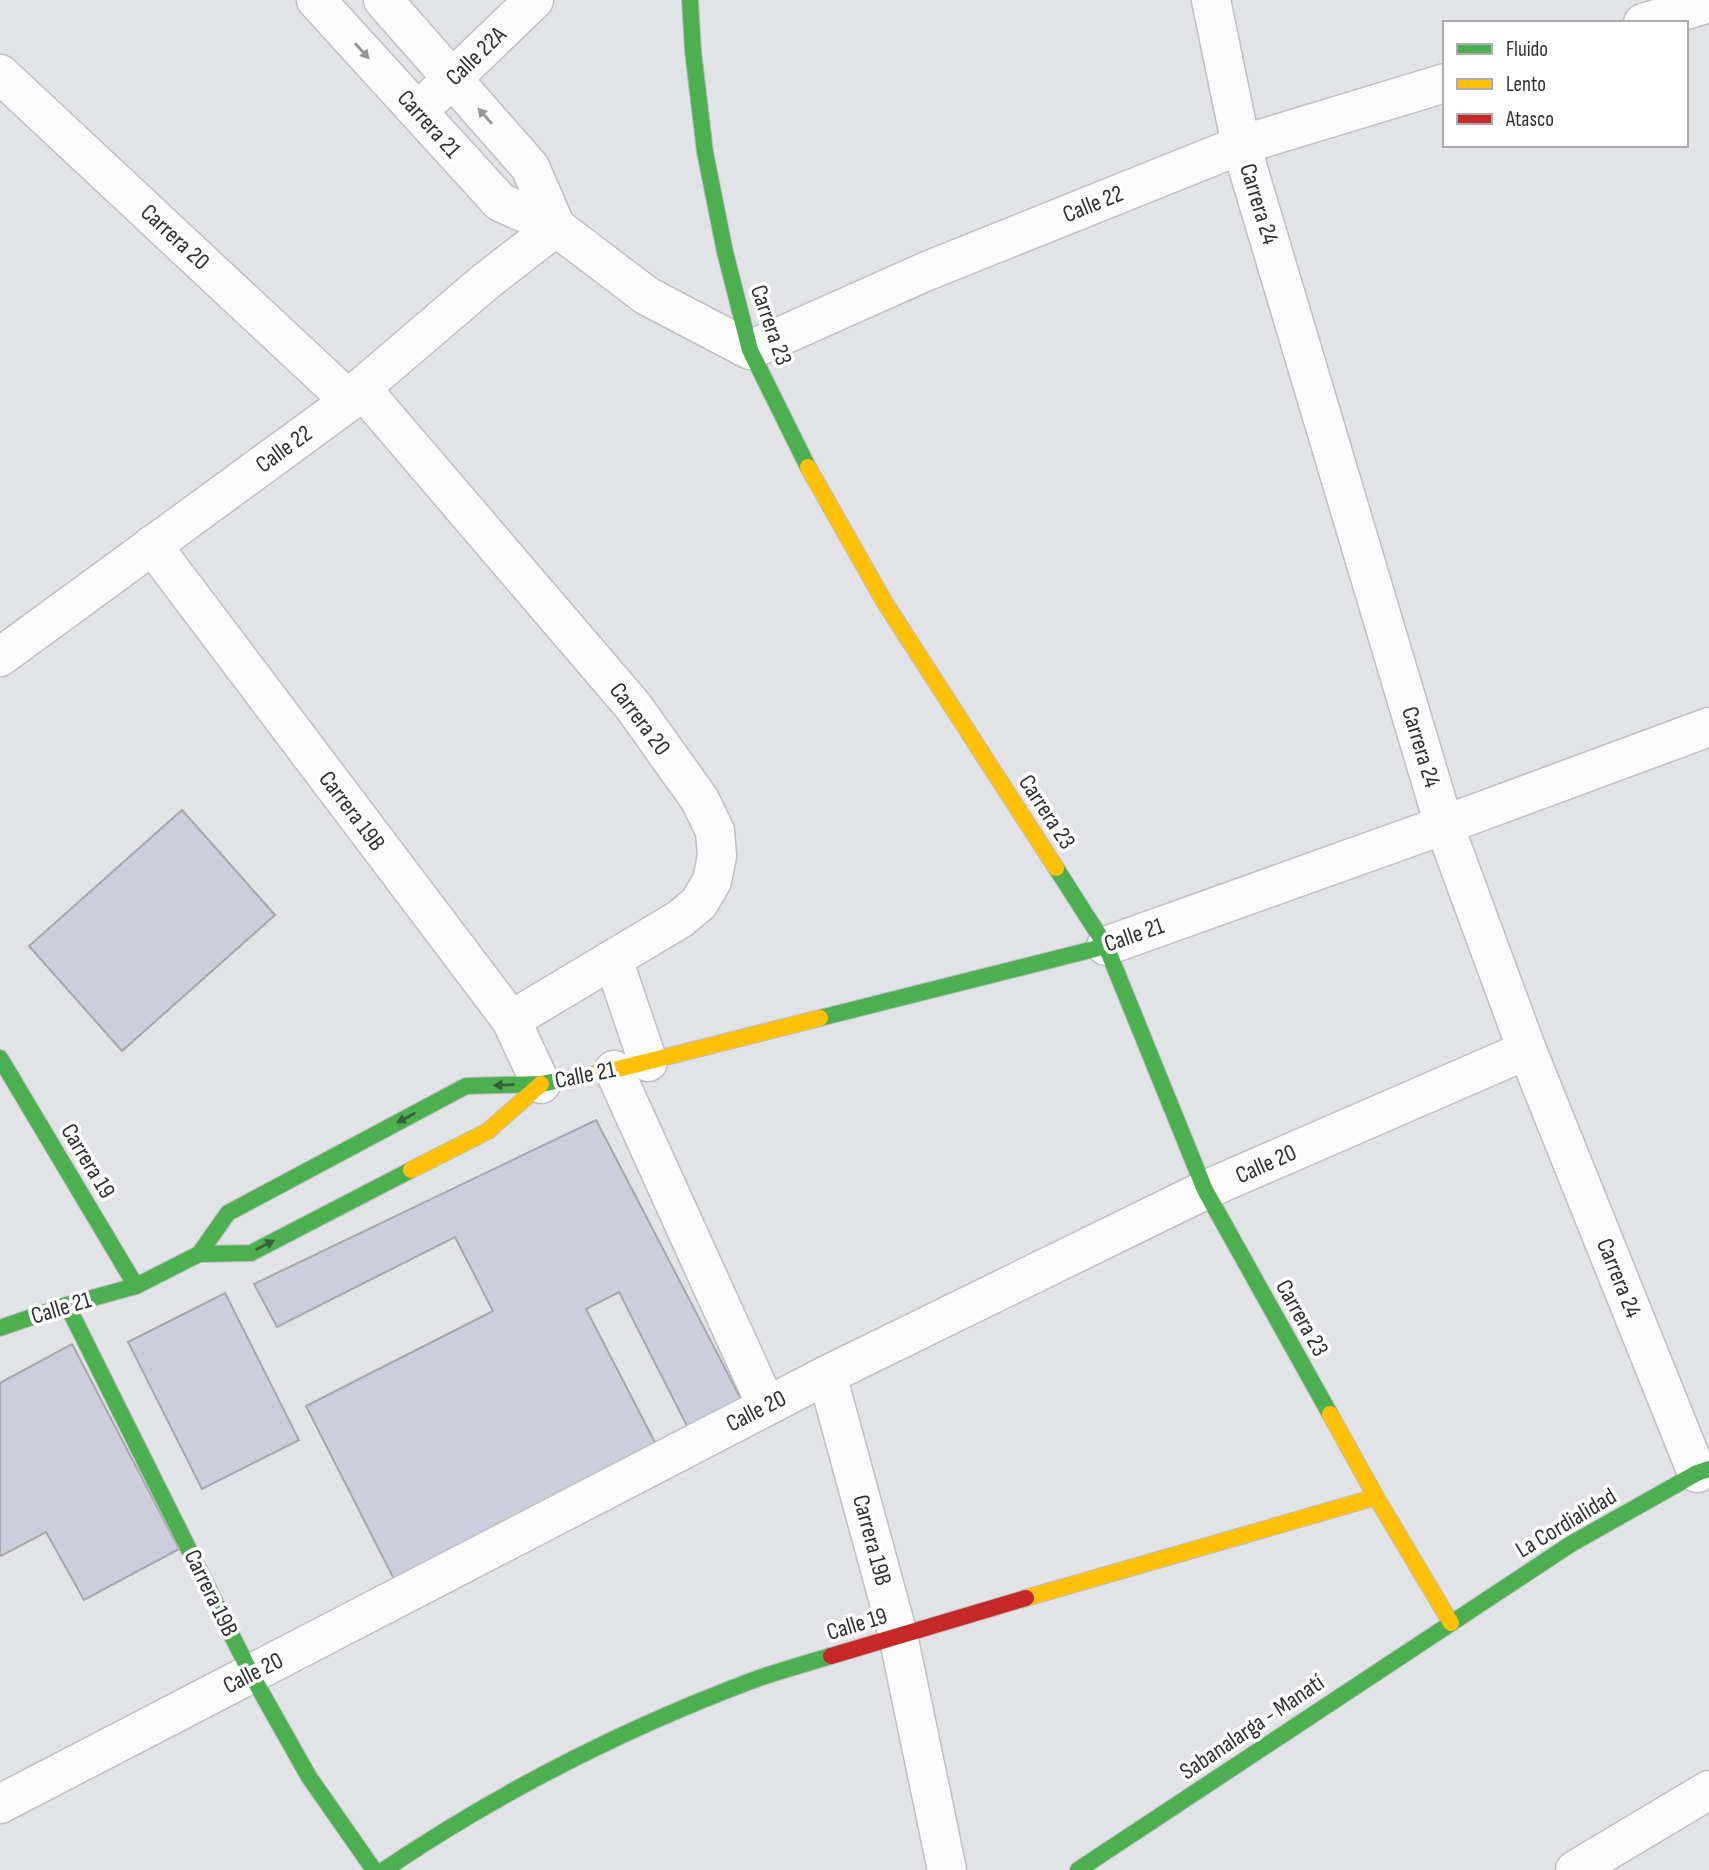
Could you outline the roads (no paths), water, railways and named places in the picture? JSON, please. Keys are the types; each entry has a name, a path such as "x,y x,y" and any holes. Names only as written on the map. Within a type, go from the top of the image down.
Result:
{"street":[{"name":"Carrera 21","path":"316,0 500,202 556,227 647,296 751,351"},
{"name":"Carrera 21","path":"383,0 530,167 556,227"},
{"name":"Calle 22A","path":"418,112 534,0"},
{"name":"Carrera 23","path":"690,0 705,152 725,252 751,351 814,480 885,603 1106,946 1205,1190 1376,1497 1451,1623"},
{"name":"Carrera 24","path":"1211,0 1241,145 1444,825 1527,1050 1703,1471"},
{"path":"1650,21 1709,3"},
{"name":"Carrera 20","path":"0,74 355,394 633,706 700,800 715,831 717,856 712,881 699,903 680,919 511,1020"},
{"name":"Calle 22","path":"751,351 927,271 1241,145 1443,84"},
{"name":"Calle 22","path":"0,657 355,394 485,282 556,227"},
{"name":"Carrera 19B","path":"152,545 511,1020 541,1084"},
{"name":"Calle 21","path":"199,1254 228,1213 466,1086 541,1084 631,1066 1106,946 1709,727"},
{"path":"613,959 631,1066 766,1405"},
{"name":"Calle 20","path":"0,1804 766,1405 1205,1190 1527,1050"},
{"name":"Carrera 19","path":"0,1058 136,1286"},
{"name":"Calle 21","path":"0,1328 67,1305 136,1286 199,1254 251,1253 488,1131 541,1084"},
{"name":"Carrera 19B","path":"67,1305 251,1674 309,1777 374,1870"},
{"name":"Carrera 19B","path":"827,1375 898,1635 947,1870"},
{"name":"La Cordialidad","path":"1451,1623 1571,1544 1703,1471"},
{"name":"Calle 19","path":"384,1870 499,1798 627,1732 760,1678 898,1635 1376,1497"},
{"name":"Sabanalarga - Manatí","path":"1078,1870 1451,1623"},
{"path":"1575,1870 1709,1790"}]}
